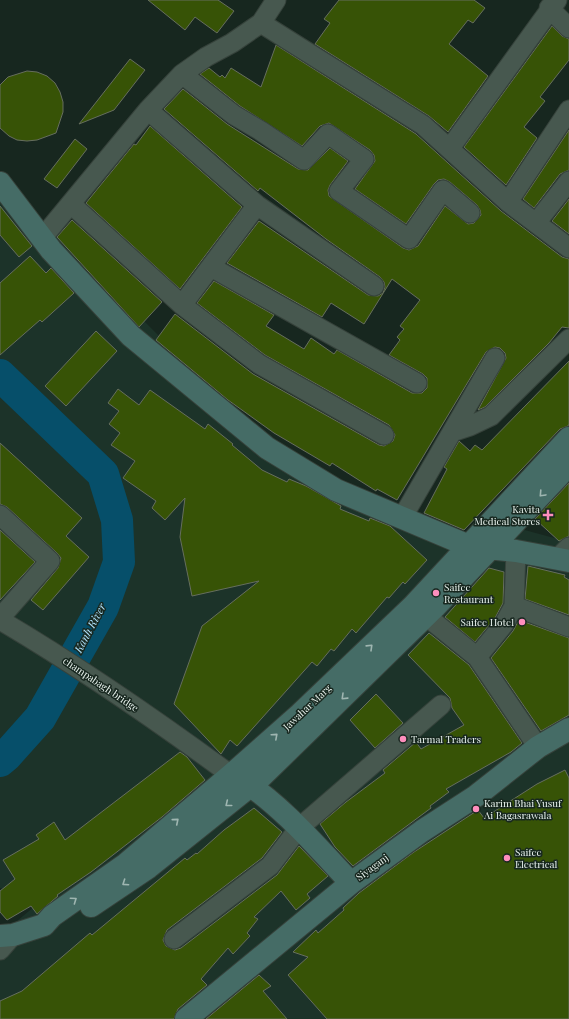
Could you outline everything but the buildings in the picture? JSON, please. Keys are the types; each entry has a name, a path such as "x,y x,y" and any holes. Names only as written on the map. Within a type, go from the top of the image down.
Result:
{"main road":[{"path":"0,184 43,237 51,250 131,336 267,448 336,490 469,546 565,555"},
{"name":"Jawahar Marg","path":"3,937 48,920 126,864 232,775 300,714 420,611 469,546 569,438"},
{"path":"48,920 57,928 79,915 149,867 251,786 420,611 491,548 569,465"},
{"name":"Siyaganj","path":"186,1019 351,883 422,830 476,796 538,748 569,729"},
{"path":"232,775 251,786 299,828 351,883"}],"street":[{"path":"43,237 148,110 182,74 206,57 232,43 261,23 276,0"},
{"path":"450,148 553,4 569,28"},
{"path":"261,23 423,124 508,202 569,248"},
{"path":"182,74 234,115 304,160 328,134 364,159 340,191 409,239 443,190 470,213"},
{"path":"148,110 257,205 374,286"},
{"path":"508,202 569,110"},
{"path":"536,223 569,181"},
{"path":"71,204 182,306 259,364 384,435"},
{"path":"182,306 257,205"},
{"path":"212,267 417,383"},
{"path":"452,432 470,426 490,416 569,339"},
{"path":"402,518 495,358"},
{"path":"0,515 50,561 0,619"},
{"path":"478,657 504,624 514,606 516,551"},
{"path":"514,606 569,627"},
{"path":"420,611 478,657 538,748"},
{"name":"champabagh bridge","path":"0,619 165,726 232,775"},
{"path":"174,940 270,866 299,828 441,705"}],"shaded area":[{"path":"0,182 135,312 265,442 387,507 474,544 499,523 569,542 569,1019 0,1019 0,935 69,878 12,891 0,888"}],"waterway":[{"name":"Kanh River","path":"0,375 103,474 117,520 119,562 103,607 40,718 0,761"}],"place":[{"name":"Kavita Medical Stores","path":"548,515"},
{"name":"Saifee Restaurant","path":"436,593"},
{"name":"Saifee Hotel","path":"522,622"},
{"name":"Tarmal Traders","path":"403,739"},
{"name":"Karim Bhai Yusuf Ai Bagasrawala","path":"476,809"},
{"name":"Saifee Electrical","path":"507,858"}]}
